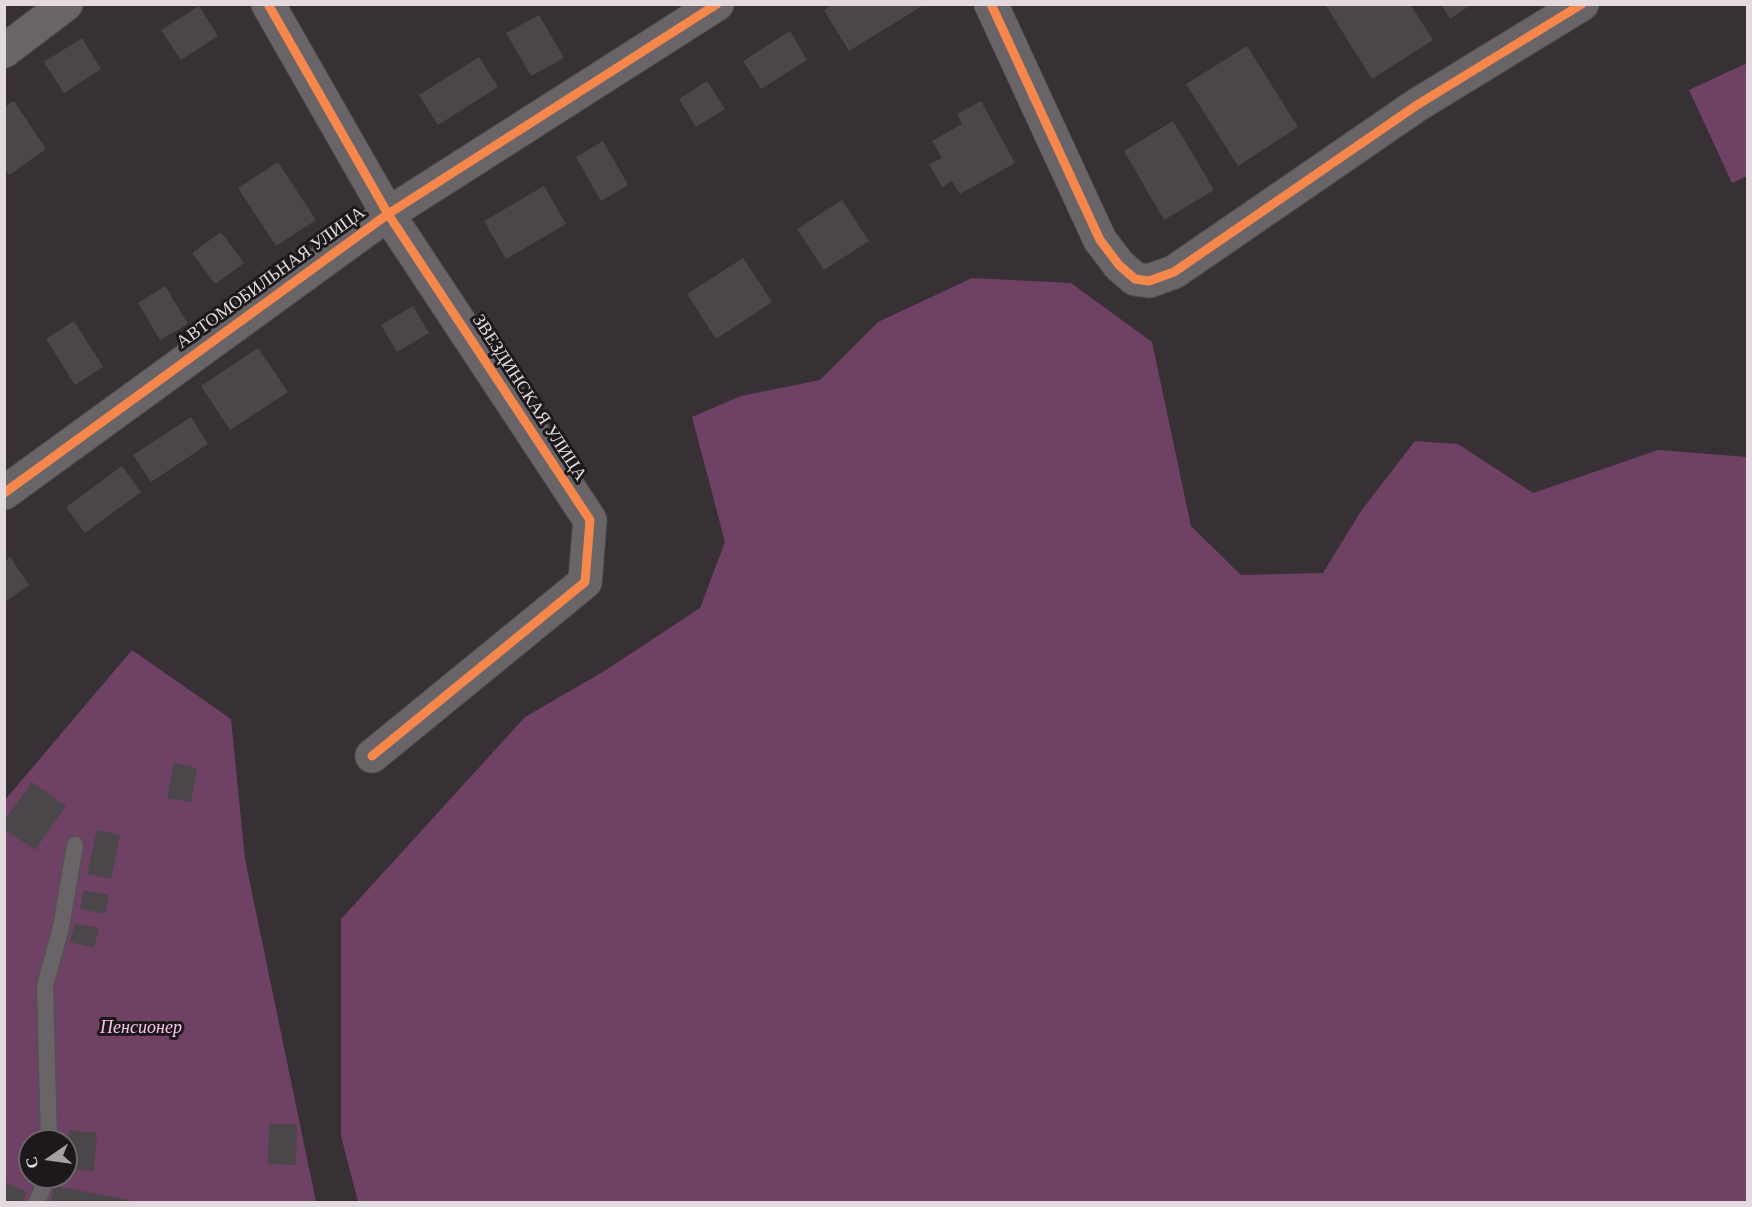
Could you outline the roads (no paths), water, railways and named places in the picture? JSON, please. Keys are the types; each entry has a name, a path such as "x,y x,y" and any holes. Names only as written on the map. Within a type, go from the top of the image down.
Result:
{"street":[{"path":"4,51 66,4"},
{"name":"ЗВЕЗДИНСКАЯ УЛИЦА","path":"268,4 388,214 590,520 585,582 372,756"},
{"name":"АВТОМОБИЛЬНАЯ УЛИЦА","path":"4,493 388,214 717,4"},
{"path":"991,4 1100,240 1119,266 1135,279 1149,281 1174,272 1417,105 1582,4"}],"lane":[{"path":"49,1129 45,986 61,927 75,844"}],"park label":[{"name":"Пенсионер","path":"141,1028"}]}
